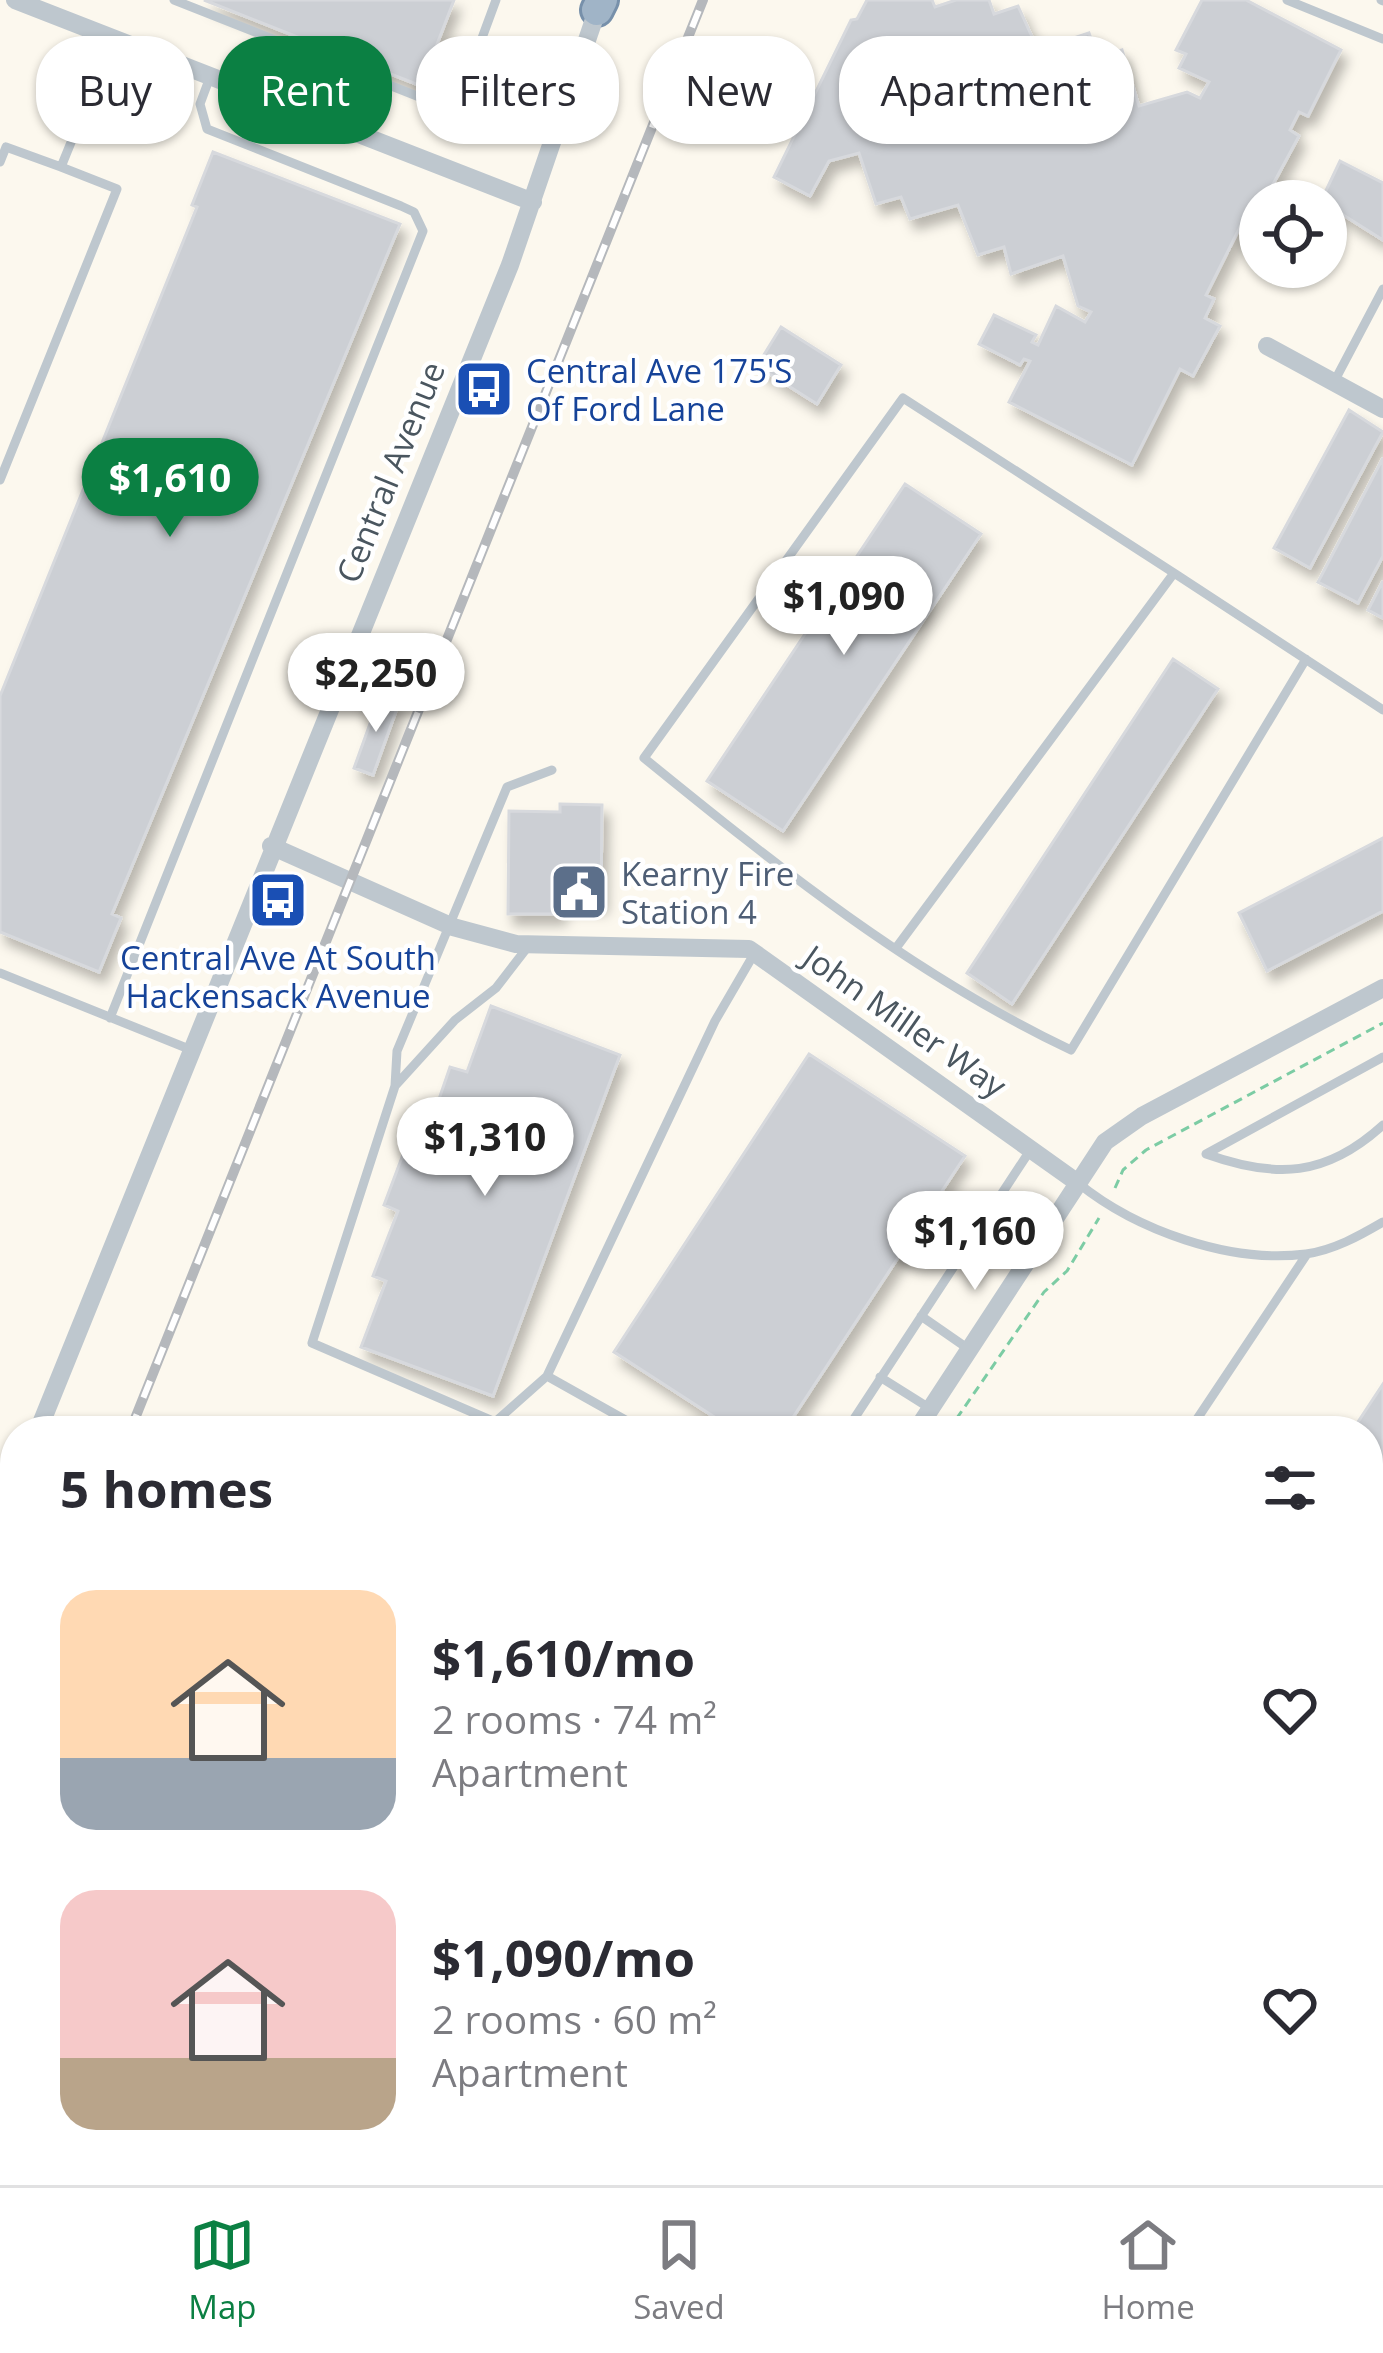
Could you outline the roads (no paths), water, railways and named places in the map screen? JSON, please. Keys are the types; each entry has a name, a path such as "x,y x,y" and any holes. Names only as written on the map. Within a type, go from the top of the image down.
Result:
{"street":[{"path":"15,0 105,36"},
{"name":"Central Avenue","path":"44,1416 533,202 599,2"},
{"path":"194,71 533,202"},
{"path":"1267,346 1383,409"},
{"name":"John Miller Way","path":"271,845 448,925 530,944 754,953 1033,1146 1078,1183"},
{"path":"926,1416 1078,1183 1118,1131 1383,988"}],"lane":[{"path":"175,0 432,102 461,95 496,0"},
{"path":"1287,0 1383,39"},
{"path":"110,1018 423,231 414,212 207,128 200,104 210,77"},
{"path":"61,167 70,144"},
{"path":"0,162 6,147 117,189 0,480"},
{"path":"1334,382 1383,289"},
{"path":"1306,659 1071,1050 1003,1018 806,890 644,758 903,398 1174,573 1306,659 1383,710"},
{"path":"896,949 1174,573"},
{"path":"481,1416 312,1343 395,1086 397,1051 448,925 507,787 552,770"},
{"path":"395,1086 455,1020 496,988 530,944"},
{"path":"502,1416 547,1376 715,1021 754,953"},
{"path":"0,973 189,1049"},
{"path":"1383,1057 1206,1154 1252,1170 1318,1166 1383,1125"},
{"path":"855,1416 1033,1146"},
{"path":"1078,1183 1096,1197 1195,1244 1262,1254 1306,1254 1348,1242 1383,1222"},
{"path":"1199,1416 1306,1254"},
{"path":"921,1316 970,1350"},
{"path":"547,1376 618,1416"},
{"path":"880,1377 931,1409"}],"railway":[{"path":"136,1416 703,0"}],"place":[{"name":"Central Ave 175'S Of Ford Lane","path":"484,389"},
{"name":"Kearny Fire Station 4","path":"579,892"},
{"name":"Central Ave At South Hackensack Avenue","path":"278,900"}]}
